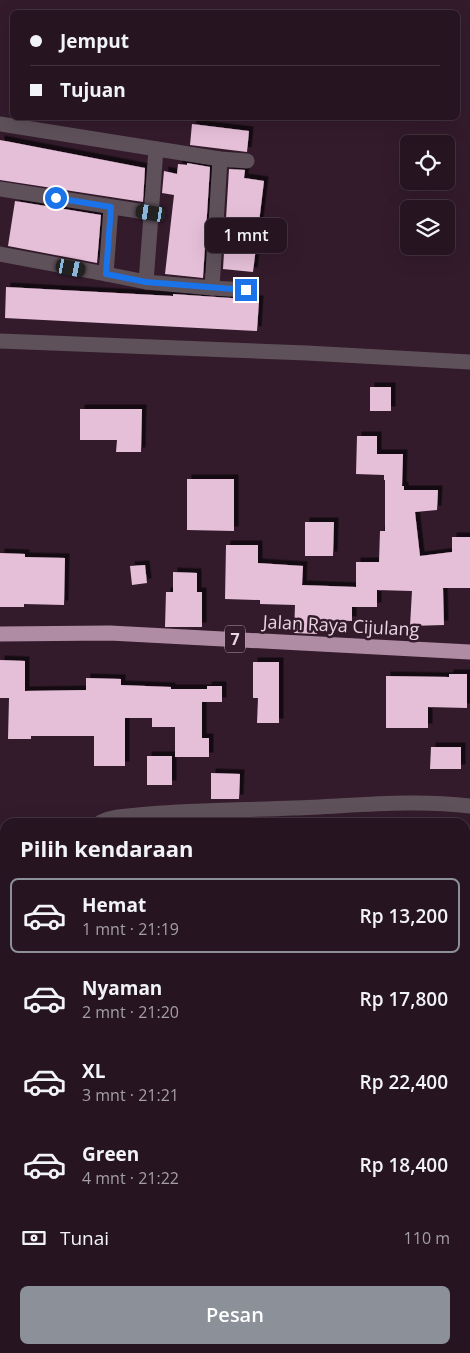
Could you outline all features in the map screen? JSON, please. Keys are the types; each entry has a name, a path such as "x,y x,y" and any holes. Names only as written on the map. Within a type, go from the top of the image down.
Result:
{"highway":[{"name":"Jalan Raya Cijulang","path":"0,634 110,633 470,652"}],"street":[{"path":"0,124 220,159 247,161"},
{"path":"146,282 156,149"},
{"path":"212,288 220,159"},
{"path":"0,189 151,213"},
{"path":"106,274 111,207"},
{"path":"0,254 146,282 246,290"},
{"path":"0,341 307,352 470,362"},
{"path":"113,818 185,811 351,805 448,803 470,806"}],"building":[{"path":"192,124 249,131 247,152 190,145"},
{"path":"0,140 145,168 143,202 0,180"},
{"path":"187,163 210,167 203,278 165,274 174,195 162,193 164,171 177,174 178,164 187,165"},
{"path":"229,169 245,170 244,178 264,181 253,272 223,269"},
{"path":"15,201 101,215 97,263 8,246"},
{"path":"6,287 173,296 173,294 259,300 257,331 5,318"},
{"path":"370,387 391,387 391,411 370,411"},
{"path":"80,409 142,409 141,452 116,452 117,440 80,440"},
{"path":"357,436 377,436 377,454 403,454 402,486 404,486 404,490 438,490 437,510 415,512 420,556 452,552 452,537 470,537 470,588 443,588 444,625 410,626 412,591 377,590 377,607 352,607 352,621 318,620 317,634 294,633 295,605 260,604 260,600 225,599 226,545 258,545 258,563 303,566 302,585 356,587 356,562 379,562 380,531 385,531 385,480 384,475 356,474"},
{"path":"187,479 234,479 234,531 187,530"},
{"path":"305,522 334,522 333,556 305,556"},
{"path":"0,553 25,554 25,557 65,558 64,605 24,604 24,607 0,607"},
{"path":"145,565 147,583 132,585 130,566"},
{"path":"173,572 197,573 197,592 202,592 202,627 165,627 166,592 173,592"},
{"path":"0,660 25,661 25,691 86,690 86,678 121,679 121,685 171,687 171,689 207,689 207,686 222,686 222,702 202,702 202,738 209,738 209,757 175,757 175,727 152,727 152,718 125,718 125,766 94,766 94,736 31,736 31,739 8,739 9,698 0,698"},
{"path":"253,662 279,662 279,723 257,723 258,698 253,698"},
{"path":"449,674 467,674 467,708 428,707 428,728 386,728 386,676 449,677"},
{"path":"431,747 461,747 461,769 430,769"},
{"path":"147,756 172,756 172,785 147,785"},
{"path":"211,773 240,774 239,799 211,799"}],"route":[{"path":"56,198 111,207 106,274 146,282 246,290"}]}
